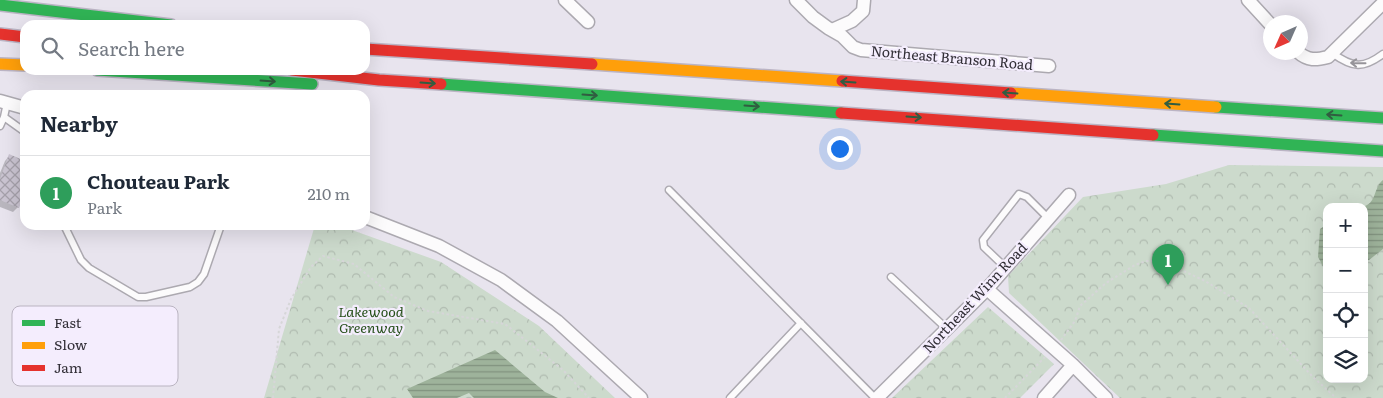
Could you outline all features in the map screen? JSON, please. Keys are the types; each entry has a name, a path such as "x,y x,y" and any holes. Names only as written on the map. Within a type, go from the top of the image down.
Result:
{"highway":[{"path":"46,0 128,20"},
{"path":"0,5 128,20"},
{"path":"0,34 20,36"},
{"path":"370,49 1383,118"},
{"path":"0,64 20,65"},
{"path":"175,75 331,85 379,80"},
{"path":"336,75 379,80 1383,151"}],"street":[{"path":"564,0 588,22"},
{"name":"Northeast Branson Road","path":"796,0 813,17 860,50 1049,66"},
{"path":"832,30 852,22 863,11 864,0"},
{"path":"1248,0 1263,16"},
{"path":"1308,58 1315,60 1328,57 1383,3"},
{"path":"3,102 20,107"},
{"name":"Northeast Winn Road","path":"876,398 986,289 1069,195"},
{"path":"370,219 439,246 501,280 557,321 641,398"},
{"path":"986,289 1073,365 1106,398"},
{"path":"1044,398 1073,365"}],"lane":[{"path":"1332,53 1356,66 1371,63 1383,54"},
{"path":"0,126 4,117 3,102"},
{"path":"4,117 20,128"},
{"path":"669,190 876,398"},
{"path":"1005,268 984,247 983,240 1019,194 1026,197 1048,218"},
{"path":"66,230 81,260 89,268 138,297 146,297 190,287 198,282 204,274 219,230"},
{"path":"891,277 947,329"},
{"path":"730,398 801,323"}],"path":[{"path":"272,398 278,329 291,298 311,267 323,256 354,264 394,297 428,311 505,324 563,370 589,398"},
{"path":"1059,343 1075,321 1080,306 1106,283 1135,265 1162,261 1205,280 1249,308 1312,376 1336,398"},
{"path":"1005,398 1045,358"}],"green space":[{"path":"1229,165 1383,167 1383,398 1120,398 1009,293 1008,276 1083,197 1166,184"},
{"name":"Lakewood Greenway","path":"314,230 352,230 441,262 539,326 615,398 264,398"},
{"path":"988,307 1054,364 1020,398 892,398"}],"shaded area":[{"path":"1383,180 1383,249 1368,260 1368,204 1373,199"},
{"path":"1323,227 1323,266 1318,257 1320,229"},
{"path":"495,350 545,392 558,398 474,398 469,393 457,398 413,398 407,389"}],"building":[{"path":"9,154 20,159 19,208 0,200 0,179"}],"traffic: fast":[{"path":"0,5 128,20"},
{"path":"174,75 312,84"},
{"path":"441,84 841,113"},
{"path":"1216,107 1383,118"},
{"path":"1153,135 1383,151"}],"traffic: slow":[{"path":"0,64 20,65"},
{"path":"592,64 842,81"},
{"path":"1011,93 1216,107"}],"traffic: jam":[{"path":"0,34 20,36"},
{"path":"370,49 592,64"},
{"path":"336,75 441,84"},
{"path":"842,81 1011,93"},
{"path":"841,113 1153,135"}],"place":[{"name":"Chouteau Park","path":"1168,285"}]}
